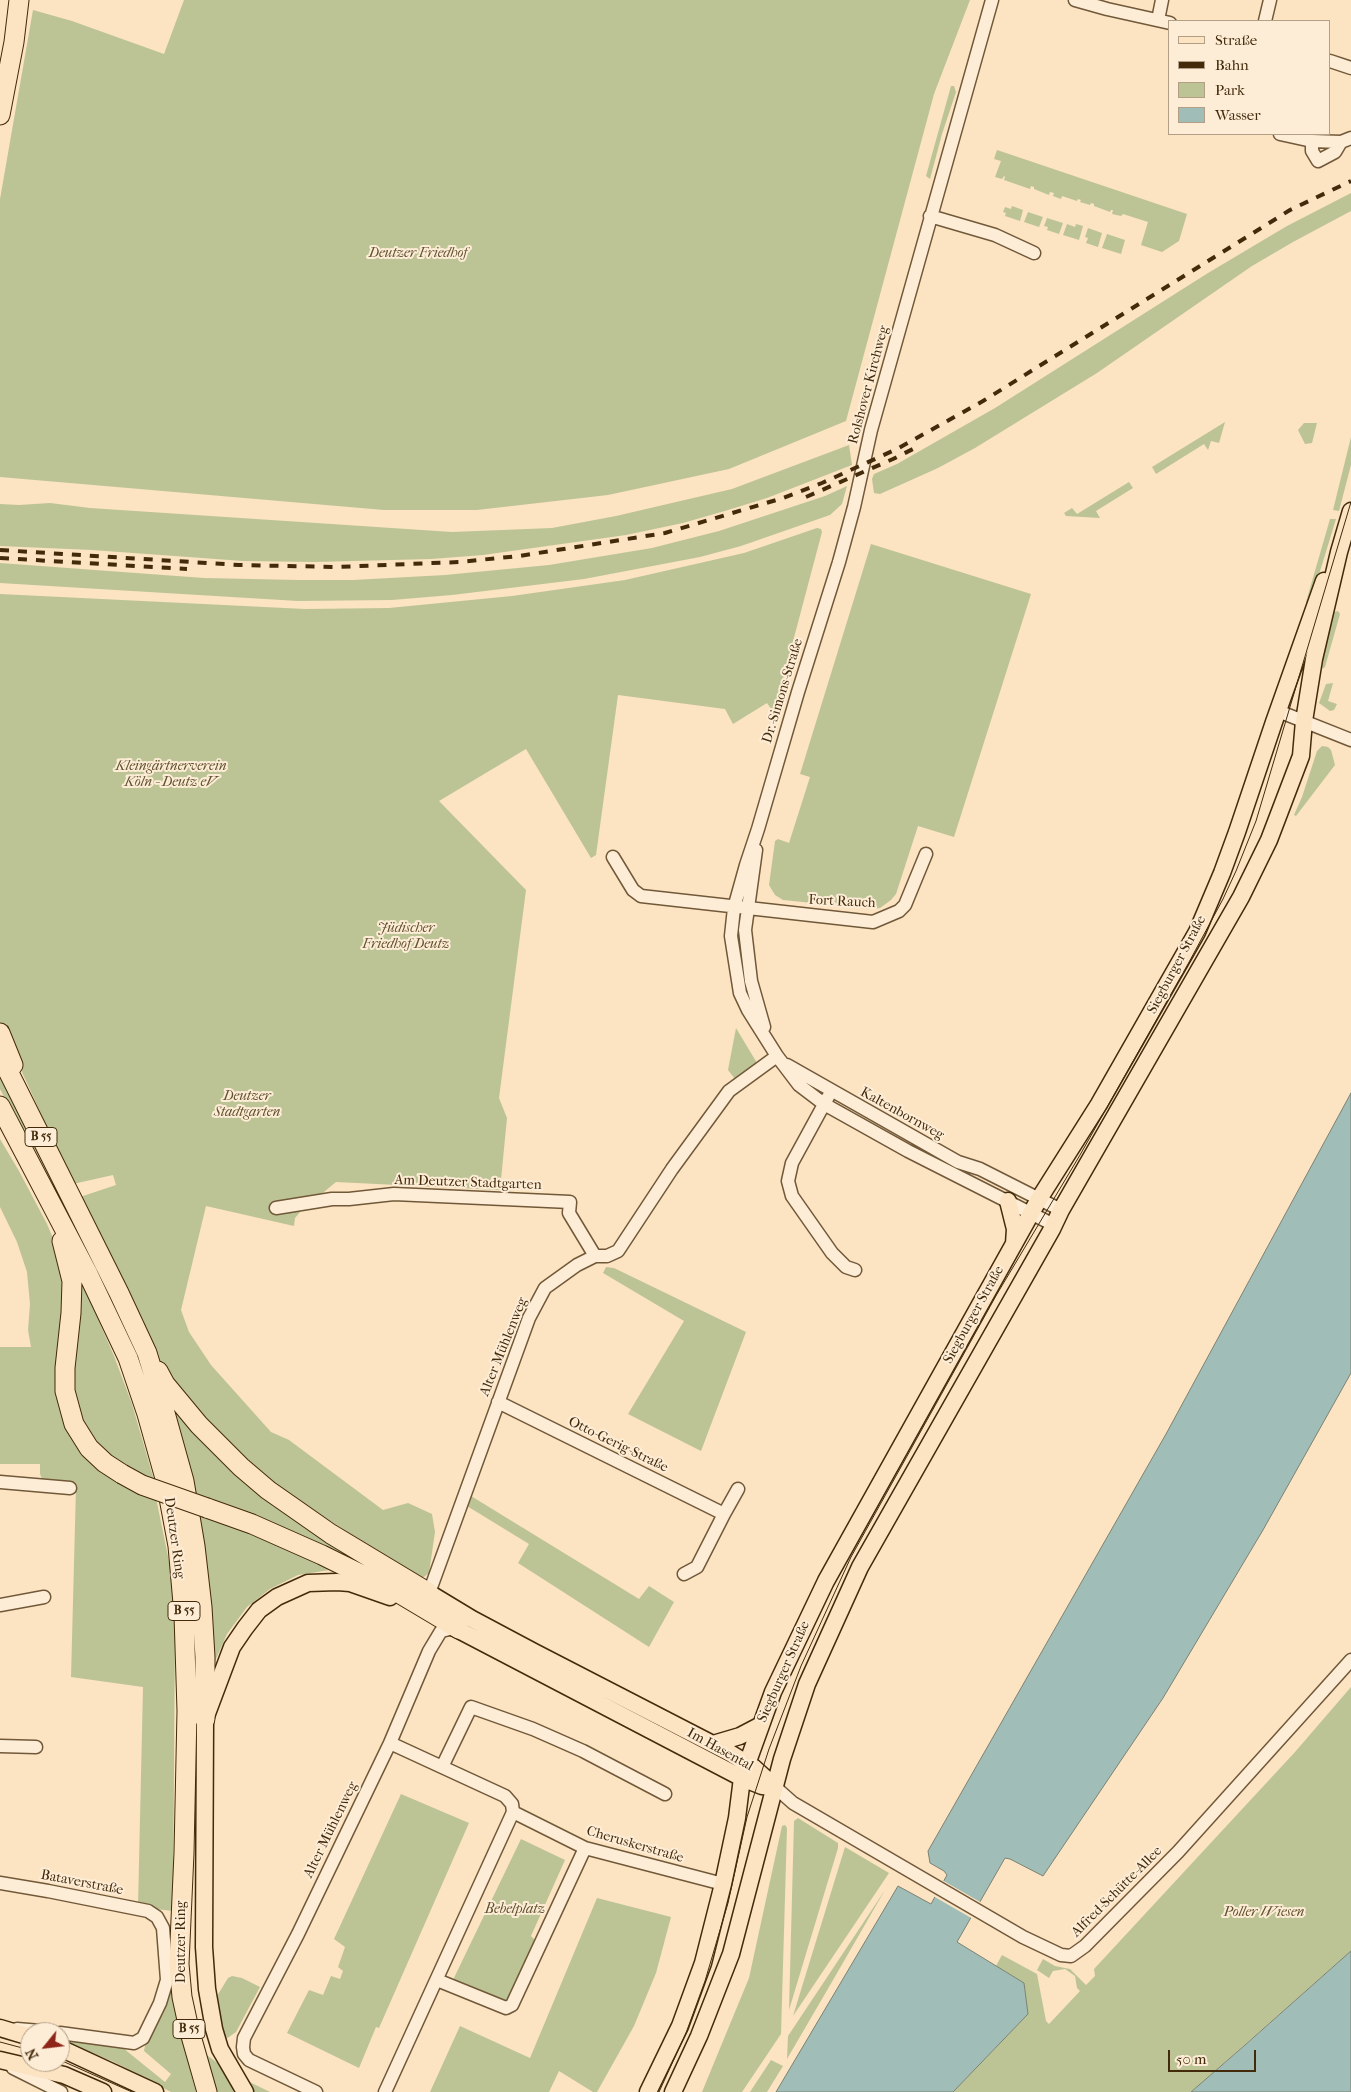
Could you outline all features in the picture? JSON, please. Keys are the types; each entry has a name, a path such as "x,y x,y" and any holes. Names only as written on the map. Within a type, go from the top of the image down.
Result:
{"highway":[{"path":"0,115 14,42 19,0"},
{"path":"0,1033 83,1218"},
{"name":"Deutzer Ring","path":"0,1055 83,1218 147,1353 184,1481 195,1546 202,1615 204,1719"},
{"name":"Deutzer Ring","path":"0,1106 88,1274 128,1358 147,1414 166,1482 178,1546 184,1615 187,1711 179,1964 182,1997 207,2092"},
{"path":"0,1119 16,1138"},
{"name":"B 55","path":"42,1188 64,1247 72,1282 65,1391 74,1424 89,1448 105,1463 142,1485 252,1524 330,1558 396,1592 457,1629"},
{"name":"B 55","path":"147,1353 166,1384 186,1409 241,1467 268,1490 331,1534 429,1593"}],"main road":[{"name":"Siegburger Straße","path":"673,2092 700,2036 731,1954 774,1787 807,1684 860,1567 1054,1226 1060,1210 1241,898 1268,840 1297,767 1303,745 1304,721 1314,658 1339,552 1351,511"},
{"name":"Siegburger Straße","path":"648,2092 667,2055 694,1988 710,1938 737,1818 743,1767 773,1692 826,1580 1039,1199 1099,1104 1197,932 1238,832 1313,609 1339,552"},
{"path":"1008,1201 1015,1229 1014,1244"},
{"name":"B 55","path":"204,1719 232,1647 244,1628 260,1610 293,1588 308,1584 350,1583 410,1605 457,1629"},
{"name":"Im Hasental","path":"429,1593 472,1619 534,1652 713,1744 743,1767 774,1787"},
{"name":"Im Hasental","path":"457,1629 743,1767"},
{"name":"Deutzer Ring","path":"204,1719 204,1947 207,1989 214,2029 220,2049 245,2092"},
{"path":"713,1744 740,1736 761,1725"},
{"path":"5,2029 20,2034"},
{"path":"70,2053 155,2092"},
{"path":"0,2061 64,2076 103,2092"}],"street":[{"name":"Rolshover Kirchweg","path":"839,562 854,507 871,430 992,0"},
{"path":"1075,0 1164,22 1162,0"},
{"path":"1264,20 1270,0"},
{"path":"1331,61 1351,68"},
{"path":"1285,135 1312,141 1346,140"},
{"path":"1312,141 1312,151 1318,161 1335,152 1346,140"},
{"path":"930,216 995,234 1034,253"},
{"name":"Dr.-Simons-Straße","path":"779,1059 740,992 731,936 734,908 795,701 839,562"},
{"path":"1278,711 1351,740"},
{"name":"Dr.-Simons-Straße","path":"758,829 745,930 746,952 751,981 768,1042"},
{"name":"Fort Rauch","path":"748,909 873,922 899,911 905,905 926,854"},
{"path":"612,857 633,890 640,896 748,909"},
{"name":"Kaltenbornweg","path":"779,1059 799,1085 824,1104 908,1151 955,1167 980,1169 1060,1210"},
{"name":"Kaltenbornweg","path":"779,1059 1008,1201 1054,1226"},
{"name":"Alter Mühlenweg","path":"429,1593 465,1498 498,1402 530,1318 545,1288 577,1265 595,1256 607,1256 618,1251 672,1169 729,1091 779,1059"},
{"path":"832,1091 792,1163 788,1181 792,1196 832,1253 846,1268 855,1270"},
{"name":"Am Deutzer Stadtgarten","path":"276,1208 332,1199 394,1194 570,1202 569,1213 595,1256"},
{"name":"Otto-Gerig-Straße","path":"498,1402 724,1514"},
{"path":"0,1482 70,1488"},
{"path":"684,1574 697,1567 738,1489"},
{"path":"0,1606 44,1597"},
{"name":"Alter Mühlenweg","path":"316,2092 250,2060 244,2054 242,2047 244,2038 298,1934 390,1743 429,1650 442,1631 457,1629"},
{"name":"Alfred-Schütte-Allee","path":"774,1787 793,1804 1014,1931 1061,1955 1071,1956 1080,1950 1178,1852 1351,1660"},
{"path":"442,1767 471,1707 533,1729 574,1747 665,1794"},
{"name":"Cheruskerstraße","path":"390,1743 505,1796 512,1804 513,1812 585,1848 723,1884"},
{"path":"0,1746 36,1747"},
{"path":"385,2092 513,1812"},
{"path":"437,1980 506,2008 512,2006 585,1848"},
{"name":"Bataverstraße","path":"0,1883 48,1890 148,1911 157,1917 163,1928 167,1980 160,2003 143,2038 134,2043 70,2034"},
{"path":"5,2029 20,2029"},
{"path":"0,2061 61,2092"}],"green space":[{"name":"Deutzer Friedhof","path":"184,0 970,0 934,94 846,421 729,469 608,495 477,510 384,510 0,477 0,199 33,10 72,21 164,54"},
{"path":"951,86 954,86 956,92 930,179 926,176"},
{"path":"997,150 1187,214 1179,241 1162,252 1141,245 1148,222 1123,214 1121,216 1112,214 1113,210 1110,212 1091,203 1090,205 1080,202 1081,200 1078,199 1077,201 1062,196 1061,199 1053,196 1054,193 1050,192 1049,195 1031,186 1030,189 1004,180 1004,176 1002,179 995,177 1001,161 994,159"},
{"path":"1351,193 1351,211 1252,266 1097,373 975,448 938,468 880,494 874,493 872,479 874,474 897,464 995,408 1208,273 1287,226"},
{"path":"1012,206 1023,210 1020,221 1005,216 1006,213 1003,212 1005,207 1011,209"},
{"path":"1028,212 1043,217 1039,227 1024,222"},
{"path":"1047,218 1063,223 1059,234 1047,230 1048,227 1044,226"},
{"path":"1067,224 1075,227 1076,224 1083,226 1079,240 1063,235"},
{"path":"1088,228 1102,233 1098,247 1086,243 1088,238 1085,237"},
{"path":"1107,234 1125,240 1121,254 1102,248"},
{"path":"1225,422 1219,443 1211,441 1208,450 1204,444 1156,474 1152,467"},
{"path":"1304,423 1317,423 1312,443 1305,444 1298,430"},
{"path":"1351,437 1351,465 1339,511 1333,510"},
{"path":"849,445 852,465 767,498 728,510 683,523 626,535 483,555 431,559 315,562 243,561 92,550 0,546 0,504 50,503 90,508 452,532 552,528 616,516 732,489"},
{"path":"1129,482 1133,488 1096,511 1100,518 1066,516 1064,513 1072,508 1077,514"},
{"path":"847,486 842,504 830,515 741,546 700,557 584,579 452,595 392,600 298,601 0,583 0,563 204,578 299,580 353,580 445,575 549,565 652,548 719,531 825,496"},
{"path":"1330,519 1336,519 1310,604 1306,602"},
{"path":"817,528 821,529 822,532 774,713 767,703 733,724 725,709 618,695 596,855 591,858 526,749 439,801 526,890 499,1098 507,1118 500,1190 336,1182 301,1211 295,1218 294,1226 206,1206 181,1310 189,1332 211,1365 271,1432 289,1440 383,1510 408,1503 432,1514 435,1532 429,1573 424,1577 416,1577 247,1466 210,1433 152,1357 80,1197 116,1185 113,1175 73,1184 5,1035 0,1022 0,594 305,609 389,608 512,596 625,580 744,553"},
{"path":"871,544 1031,594 954,837 918,826 896,894 880,908 871,909 783,900 775,895 769,885 775,841 778,839 789,843 810,777 800,774"},
{"path":"1338,611 1340,614 1325,667 1320,670 1334,612"},
{"path":"1333,683 1328,701 1337,704 1334,710 1330,711 1319,703 1326,684"},
{"path":"1322,746 1328,747 1331,750 1335,765 1296,816 1294,815 1317,751"},
{"path":"736,1028 757,1063 735,1079 728,1070"},
{"path":"0,1073 59,1187 52,1189 0,1089"},
{"path":"0,1139 19,1171 55,1243 64,1286 61,1410 156,1498 170,1566 175,1631 173,1911 138,1907 143,1687 71,1677 76,1487 47,1483 40,1474 40,1464 0,1464 0,1347 31,1347 28,1330 30,1304 27,1272 17,1242 0,1207"},
{"path":"606,1267 614,1268 746,1332 701,1451 628,1414 684,1321 603,1273"},
{"path":"79,1275 114,1356 132,1404 154,1480 136,1473 103,1454 77,1413 72,1376"},
{"path":"163,1385 203,1435 466,1621 193,1496"},
{"path":"471,1496 639,1599 649,1586 674,1602 649,1647 518,1563 529,1544 467,1506"},
{"path":"198,1513 262,1537 336,1569 298,1575 270,1589 247,1607 227,1634 212,1668"},
{"name":"Poller Wiesen","path":"1351,1687 1351,1951 1191,2092 953,2092 1028,2014 1024,1983 996,1966 1002,1955 1037,1974 1046,2021 1049,2024 1080,1991 1077,1988 1075,1976 1065,1969 1053,1971 1049,1978 1037,1970 1043,1959 1055,1966 1070,1969 1086,1985 1095,1976 1094,1969 1295,1752"},
{"path":"401,1794 469,1823 379,2028 376,2027 359,2068 287,2033 309,1990 323,1995 331,1976 340,1979 343,1971 338,1967 345,1947 334,1939"},
{"path":"798,1818 838,1843 838,1848 789,2010 794,1821"},
{"path":"785,1825 787,1828 781,2034 742,2092 702,2092 749,1978 782,1826"},
{"name":"Bebelplatz","path":"521,1839 565,1860 531,1936 538,1943 508,2004 452,1982"},
{"path":"845,1847 889,1873 793,2016"},
{"path":"885,1890 829,1987 787,2059 788,2036"},
{"path":"597,1898 671,1917 656,1973 634,2026 597,2092 593,2092 559,2071 549,2092 430,2092 460,2026 530,2058"},
{"path":"171,1975 177,2020 196,2092 171,2092 112,2061 70,2044 70,2041 123,2048 165,2082 171,2074 144,2051 146,2040"},
{"path":"232,1976 242,1978 260,1987 236,2032 226,2039 217,1996 228,1978"},
{"path":"200,2050 231,2073 270,2092 212,2092"},
{"path":"771,2060 783,2066 767,2092 750,2092"}],"water":[{"path":"1351,1093 1351,1373 1263,1530 1163,1698 1043,1876 1005,1858 957,1942 1024,1983 1028,2014 953,2092 776,2092 898,1886 931,1904 947,1875 944,1871 930,1863 928,1851 1166,1434"},
{"path":"1351,1951 1351,2092 1191,2092 1245,2045"}],"pier":[{"path":"942,1880 982,1903 973,1919 933,1896"}],"tram line":[{"path":"659,2092 686,2033 705,1981 728,1903 747,1817 769,1749 801,1666 851,1557 997,1294 1080,1155 1188,964 1236,871 1256,821 1351,502"},
{"path":"0,2042 20,2047"},
{"path":"70,2064 132,2092"}],"railway":[{"path":"0,550 239,565 336,567 459,562 519,556 665,533 783,498 822,483 897,449 983,401 1290,210 1351,181"},
{"path":"806,497 915,448"},
{"path":"0,558 187,569"}],"park label":[{"name":"Kleingärtnerverein Köln - Deutz eV","path":"171,776"},
{"name":"Jüdischer Friedhof Deutz","path":"406,938"},
{"name":"Deutzer Stadtgarten","path":"247,1106"}]}
